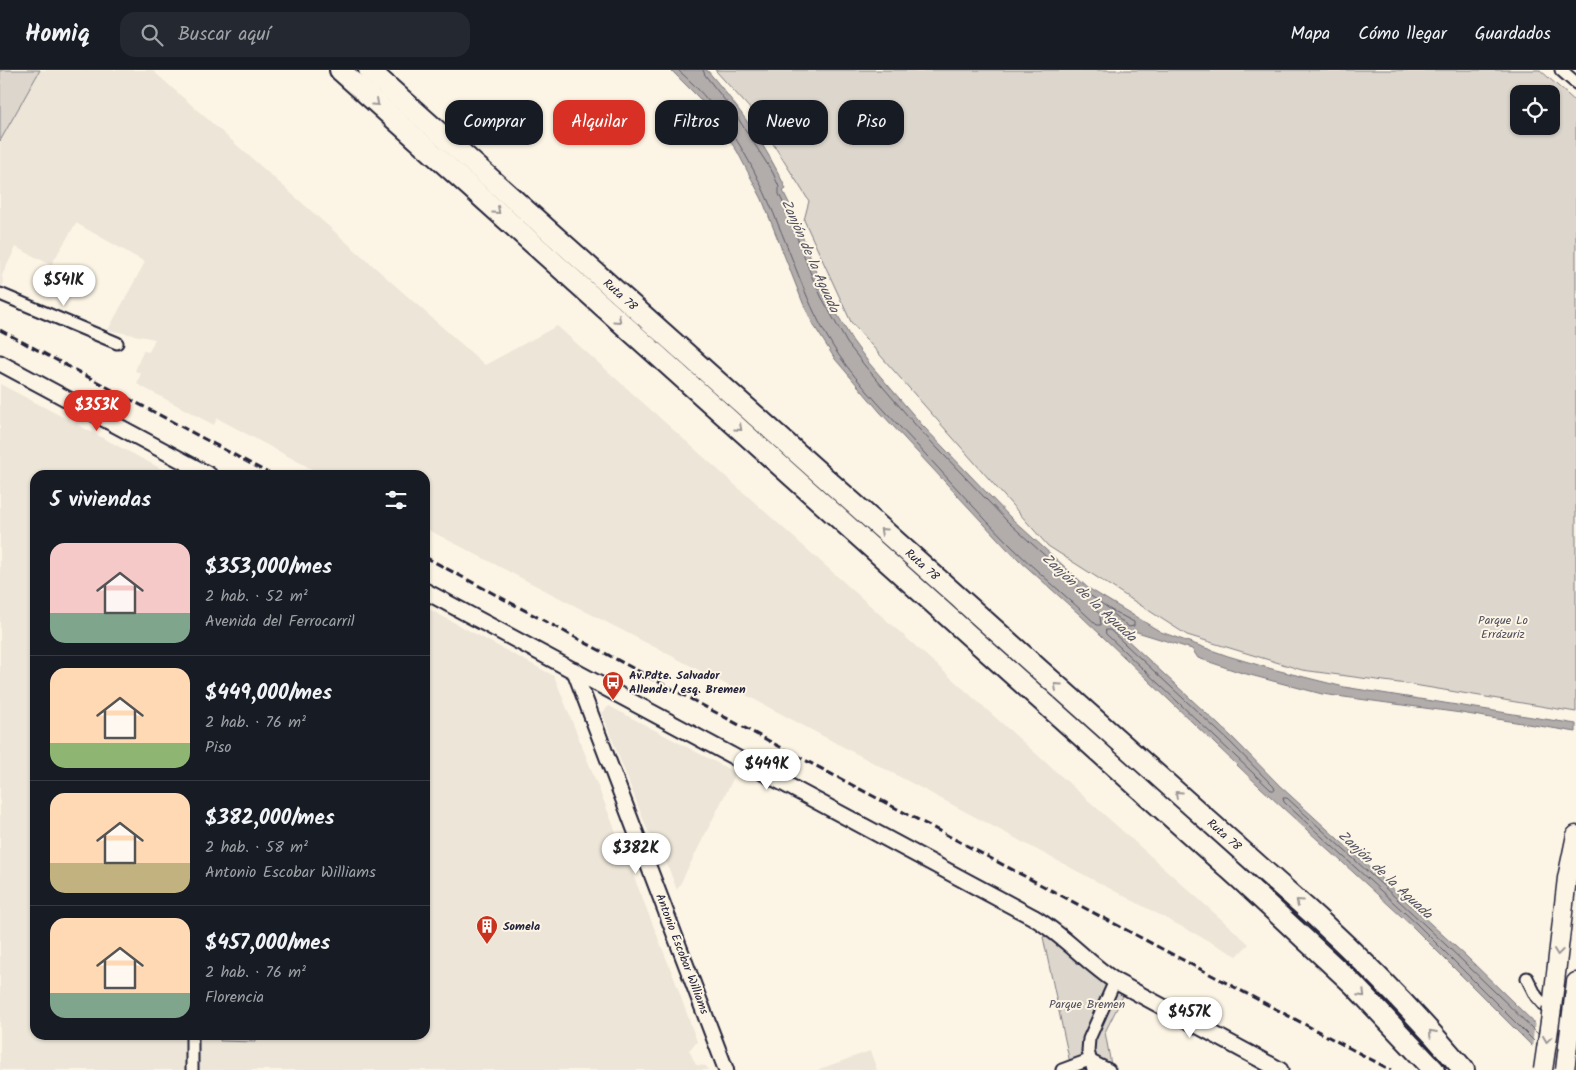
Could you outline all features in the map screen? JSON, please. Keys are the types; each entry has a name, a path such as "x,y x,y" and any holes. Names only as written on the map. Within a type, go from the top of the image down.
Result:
{"highway":[{"name":"Ruta 78","path":"340,70 1244,883 1354,985 1434,1070"},
{"name":"Ruta 78","path":"369,70 1316,917 1405,1004 1464,1070"}],"main road":[{"path":"0,363 200,470"},
{"path":"430,594 1038,920 1063,936 1095,967 1115,981 1280,1070"},
{"path":"1543,1070 1567,878 1576,835"},
{"path":"1565,1070 1573,1035 1576,982"}],"street":[{"path":"0,294 117,344"},
{"name":"Antonio Escobar Williams","path":"574,670 726,1070"},
{"path":"1527,978 1536,996 1573,1035"},
{"path":"1091,1065 1088,1047 1090,1036 1115,981"},
{"path":"192,1040 192,1070"},
{"path":"1062,1070 1091,1065 1110,1070"}],"shaded area":[{"path":"40,70 152,70 485,365 557,326 1249,944 1237,956 695,668 430,531 430,470 314,470 217,418 214,425 137,384 141,373 135,371 143,351 149,352 155,339 108,330 145,262 76,223 51,265 16,247 2,275 3,286 0,285 0,141"},
{"path":"0,384 163,470 30,470 30,1040 430,1040 430,610 554,676 674,978 697,1042 689,1050 696,1065 706,1066 708,1070 0,1070"},
{"path":"609,706 736,773 677,890 661,848 647,829 602,713"},
{"path":"870,1051 877,1070 817,1070"}],"green space":[{"path":"0,70 40,70 0,141"},
{"name":"Parque Lo Errázuriz","path":"715,70 1540,70 1557,85 1510,85 1510,135 1560,135 1560,88 1576,102 1576,712 1414,685 1302,670 1187,635 1048,546 851,322 804,220 809,201 774,145 828,145 828,100 748,100 748,106"},
{"name":"Parque Bremen","path":"1046,935 1123,996 1105,1032 1112,1070 1062,1070 1070,1063 1043,937"},
{"path":"255,1040 255,1042 220,1041"}],"water":[{"path":"671,70 707,70 732,100 700,100"},
{"name":"Zanjón de la Aguada","path":"738,109 748,122 748,145 763,145 786,189 783,191 792,209 817,275 826,295 852,340 869,363 923,426 1011,518 1088,588 1161,632 1228,656 1272,669 1344,687 1576,724 1576,732 1461,713 1322,694 1239,672 1198,658 1192,649 1134,631 1131,635 1094,609 1234,739 1280,786 1467,957 1560,1048 1576,1070 1556,1070 1413,927 1259,786 1079,614 1009,551 880,412 835,359 813,324 762,199 733,145 738,145"}],"pier":[{"path":"1535,1020 1576,1062 1576,1070 1552,1070 1532,1049"}],"railway":[{"path":"0,330 263,470"},
{"path":"430,560 1391,1070"}],"place":[{"name":"Av.Pdte. Salvador Allende / esq. Bremen","path":"613,701"},
{"name":"Somela","path":"487,945"}]}
